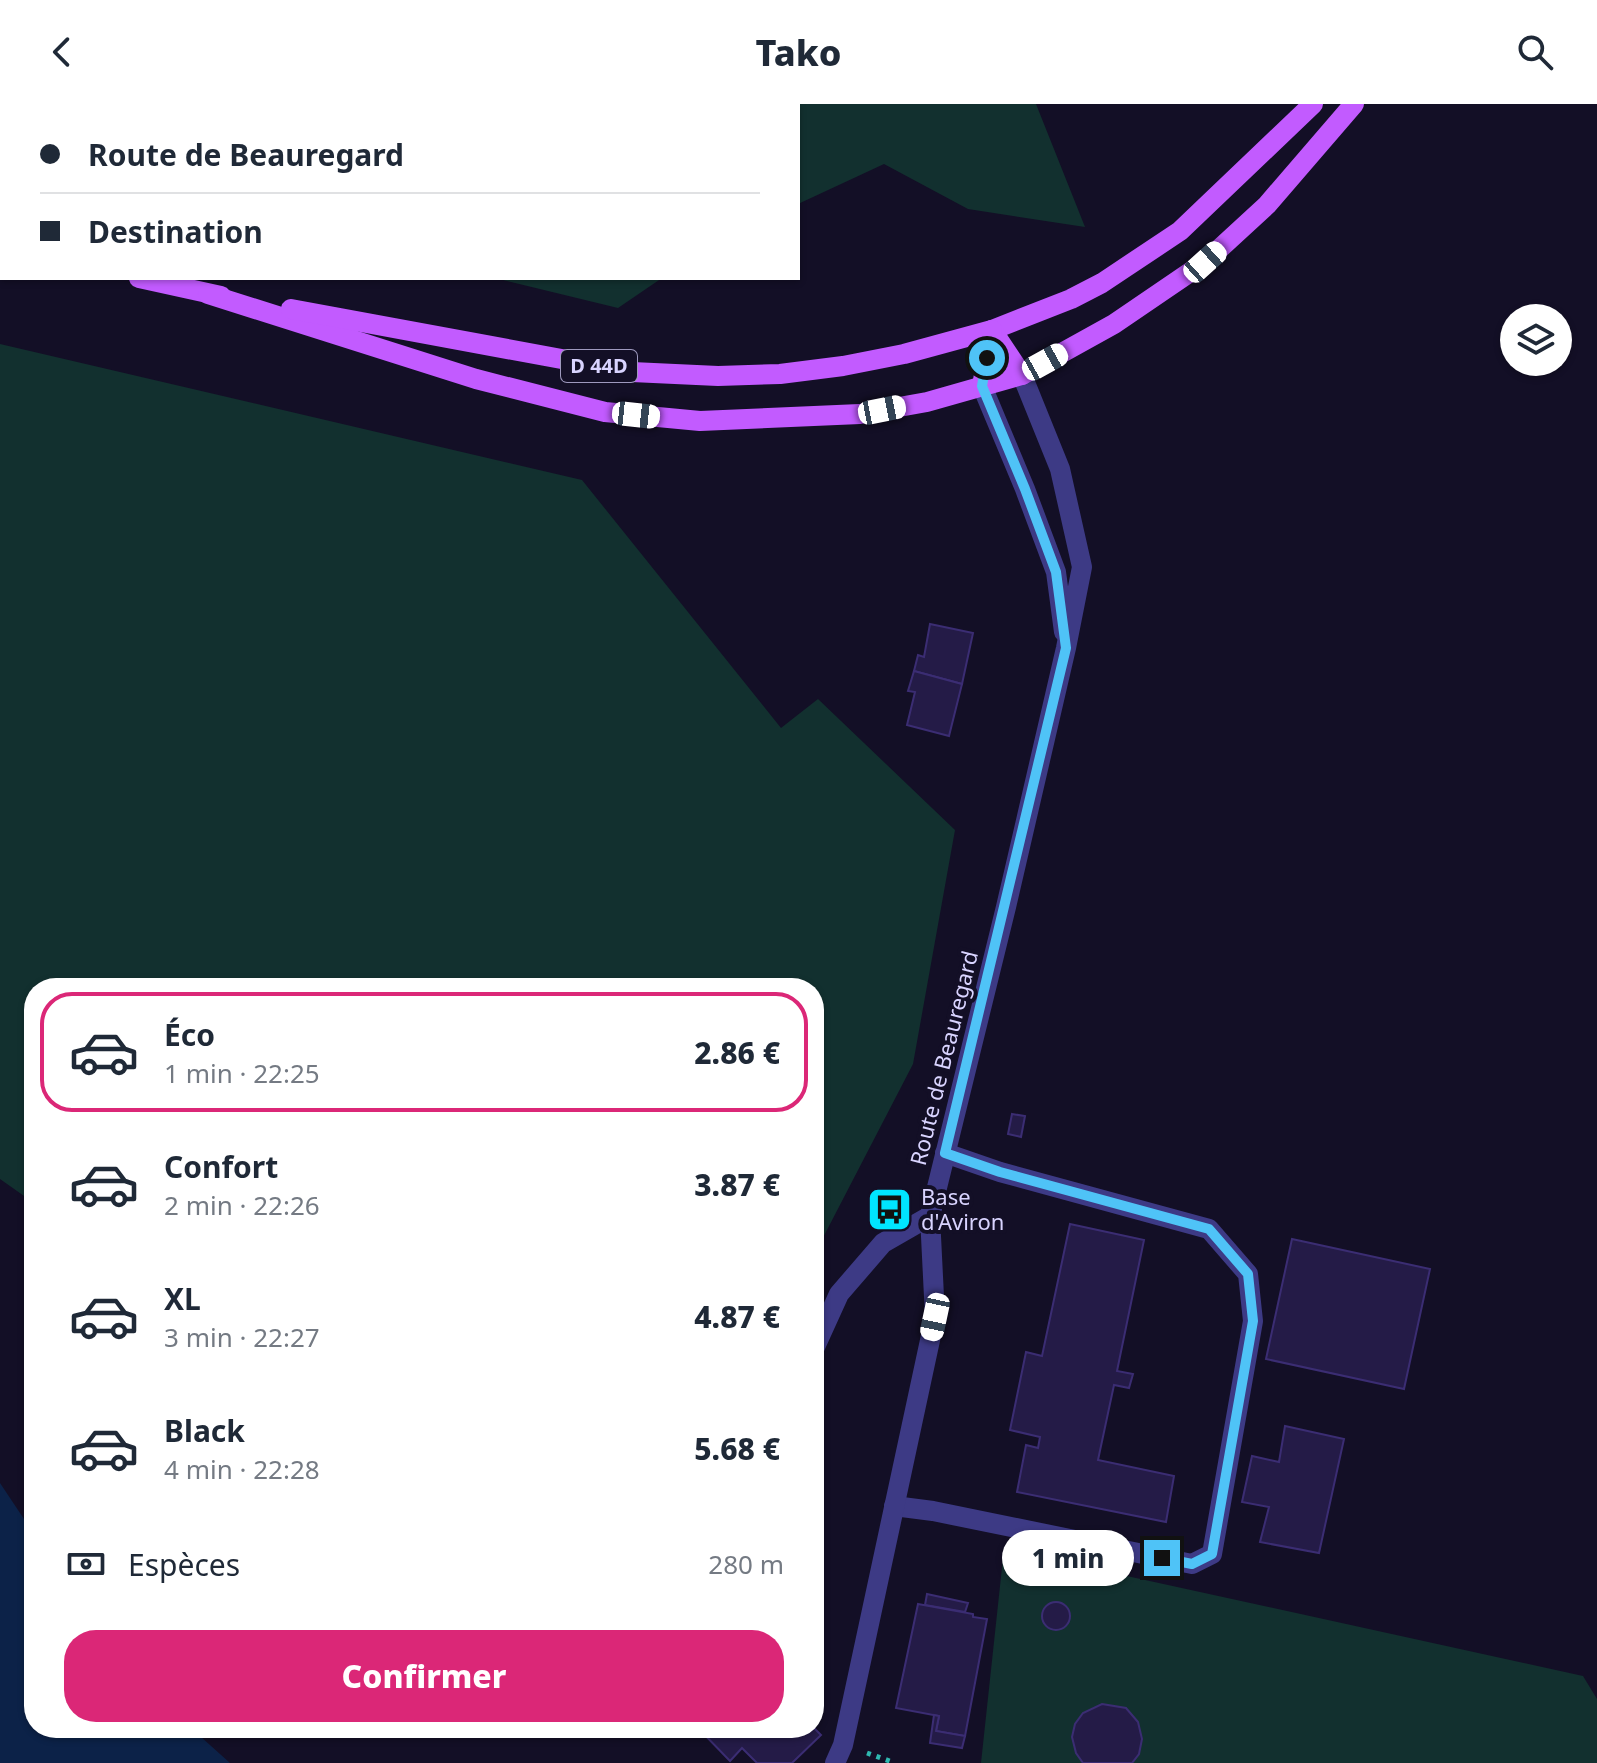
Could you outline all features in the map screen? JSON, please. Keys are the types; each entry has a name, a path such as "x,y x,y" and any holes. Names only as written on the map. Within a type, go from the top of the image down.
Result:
{"main road":[{"path":"992,330 1071,299 1102,283 1180,231 1313,104"},
{"path":"992,330 1022,375 1114,324 1205,262 1267,205 1354,104"},
{"name":"D 44D","path":"148,280 208,294 632,372 670,375 780,374 843,366 904,354 992,330"},
{"name":"D 44D","path":"208,294 476,379 605,412 700,421 860,414 927,402 1022,375"},
{"path":"982,386 992,330"}],"street":[{"name":"Route de Beauregard","path":"835,1763 843,1745 935,1317 930,1216 1066,648 1082,567 1060,469 1022,375"},
{"name":"Route de Beauregard","path":"982,386 1056,572 1066,648"},
{"path":"894,1506 933,1511 1192,1564 1212,1554 1253,1321 1248,1274 1209,1229 1000,1172 945,1153"},
{"path":"824,1327 839,1294 883,1243 930,1216"}],"green space":[{"path":"800,104 1036,104 1085,227 968,209 884,164 800,203"},
{"path":"503,280 659,280 618,308"},
{"path":"0,344 582,480 781,728 818,699 955,830 913,1064 824,1236 824,978 24,978 24,1196 0,1179"},
{"path":"1004,1549 1583,1676 1597,1699 1597,1763 981,1763"}],"water":[{"path":"0,1483 24,1519 24,1738 202,1738 230,1763 0,1763"}],"building":[{"path":"930,624 973,633 962,684 914,671 918,655 924,657"},
{"path":"914,671 962,684 949,736 907,725 915,692 908,691"},
{"path":"1012,1114 1025,1116 1021,1137 1008,1134"},
{"path":"1070,1224 1144,1240 1117,1371 1133,1374 1129,1388 1114,1385 1098,1460 1174,1476 1166,1522 1017,1492 1026,1445 1038,1448 1040,1437 1010,1430 1026,1352 1042,1356"},
{"path":"1292,1239 1430,1269 1404,1389 1266,1359"},
{"path":"1285,1426 1344,1439 1319,1553 1260,1542 1269,1507 1242,1502 1252,1456 1279,1462"},
{"path":"927,1594 968,1603 965,1612 925,1605"},
{"path":"1056,1602 1066,1606 1070,1616 1066,1626 1056,1630 1046,1626 1042,1616 1046,1606"},
{"path":"918,1604 987,1619 965,1736 936,1731 939,1716 896,1708"},
{"path":"1102,1704 1126,1708 1138,1722 1142,1739 1139,1754 1132,1763 1083,1763 1076,1753 1072,1737 1075,1724 1083,1713"},
{"path":"934,1715 939,1716 936,1731 965,1736 962,1748 930,1743"},
{"path":"708,1738 818,1738 792,1763 757,1763 742,1748 730,1761"}],"place":[{"name":"Base d'Aviron","path":"890,1210"}],"route":[{"path":"987,358 982,386 1056,572 1066,648 945,1153 1000,1172 1209,1229 1248,1274 1253,1321 1212,1554 1192,1564 1162,1558"}]}
